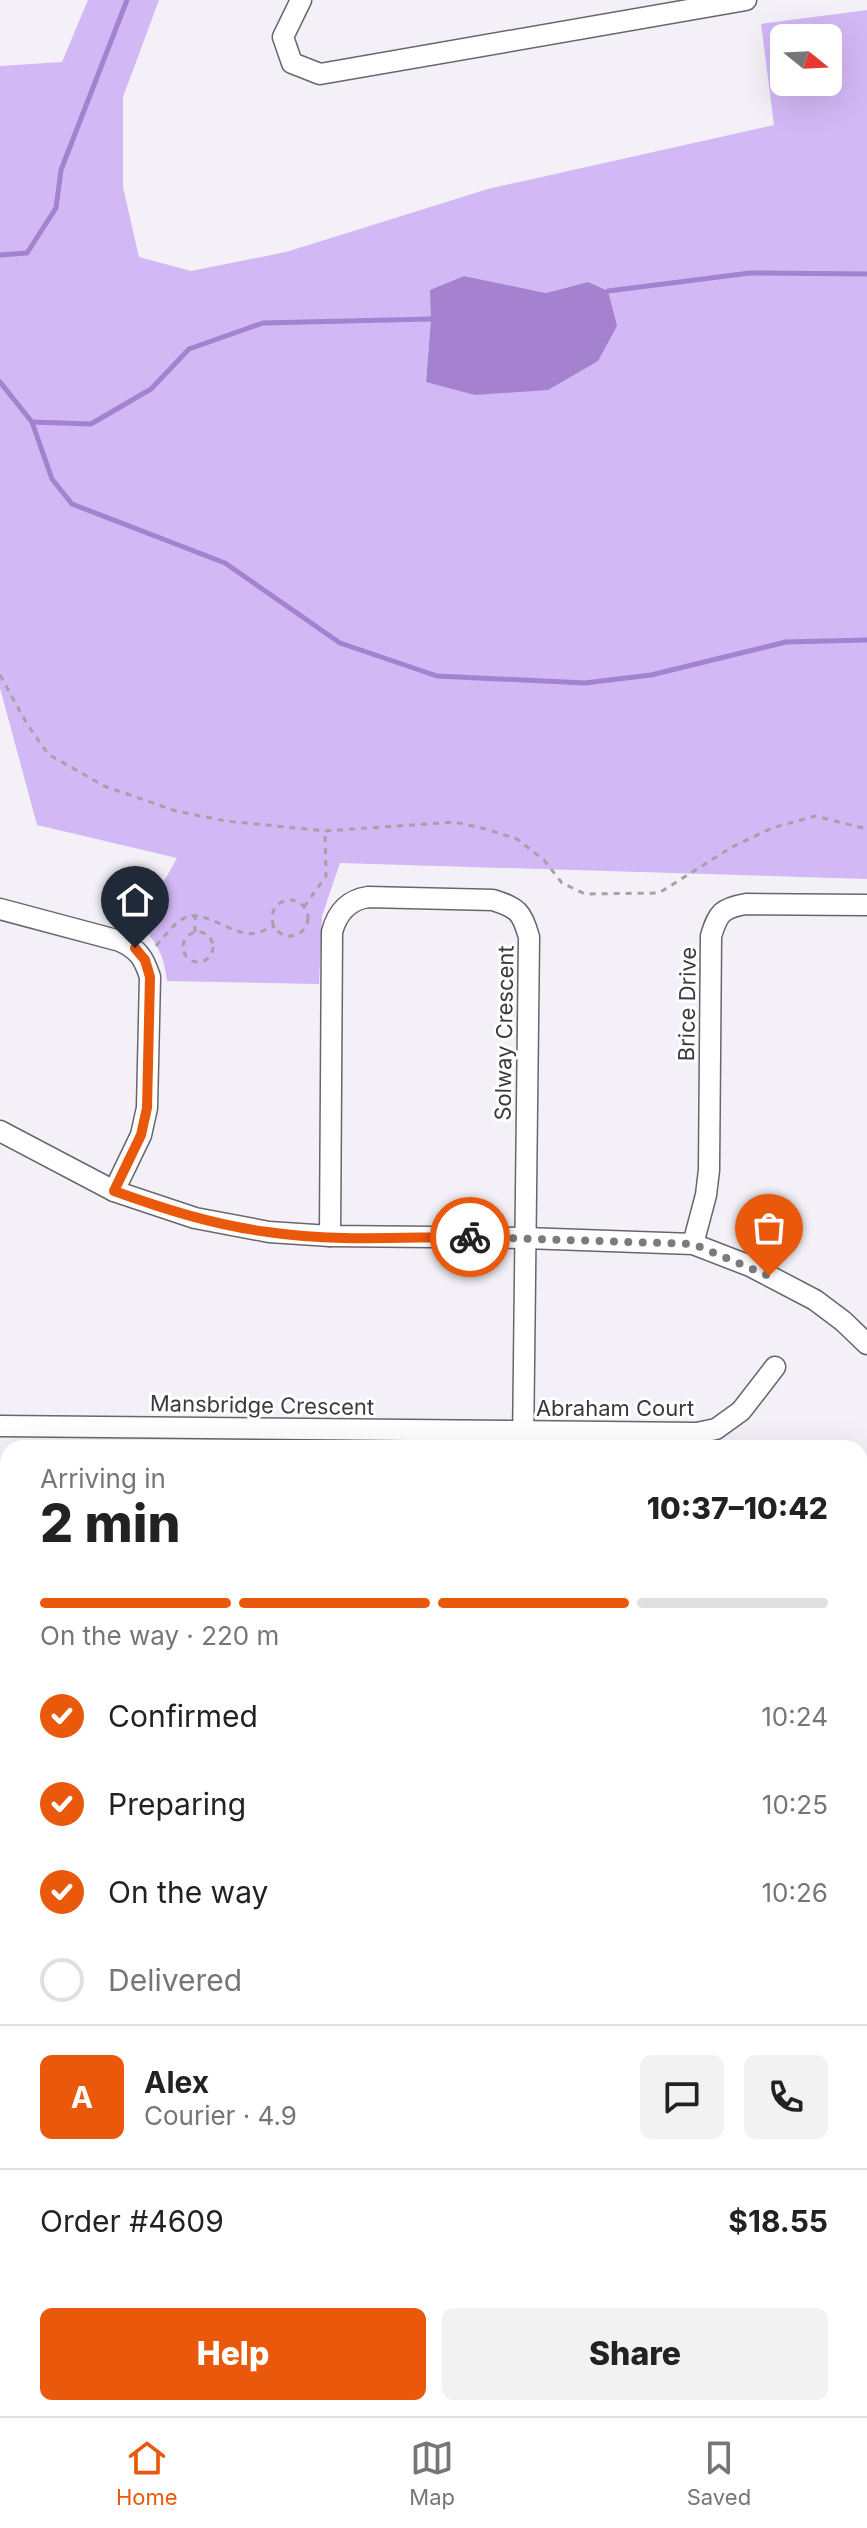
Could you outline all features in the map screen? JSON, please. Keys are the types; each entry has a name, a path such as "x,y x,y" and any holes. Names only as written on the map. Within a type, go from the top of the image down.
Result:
{"street":[{"path":"301,0 283,37 292,63 320,74 699,4 746,0"},
{"name":"Solway Crescent","path":"330,1236 332,932 336,918 346,906 368,897 493,900 512,906 524,917 529,937 525,1238"},
{"name":"Brice Drive","path":"693,1244 709,1170 711,936 717,916 730,906 746,904 867,905"},
{"path":"0,909 120,941 135,948 145,960 150,977 147,1108 141,1135 114,1191"},
{"path":"0,1131 114,1191 168,1210 269,1232 693,1244 750,1266 815,1300 867,1344"},
{"path":"523,1440 525,1238"},
{"name":"Abraham Court","path":"523,1440 697,1433 716,1429 741,1411 775,1367"},
{"name":"Mansbridge Crescent","path":"0,1426 523,1440"}],"path":[{"path":"0,675 48,754 104,786 176,811 226,821 325,831 454,822 486,829 517,839 544,860 562,883 585,894 659,893 732,847 772,828 815,816 867,829"},
{"path":"304,907 326,876 325,831"},
{"path":"283,901 295,901 304,907 308,921 298,934 287,935 275,926 275,909 283,901"},
{"path":"156,947 181,919 195,914 242,933 256,934 275,926"},
{"path":"195,914 195,932"},
{"path":"195,932 211,937 214,948 211,957 204,962 186,959 182,949 186,939 195,932"}],"shaded area":[{"path":"88,0 159,0 123,97 123,187 139,257 191,271 286,252 488,189 774,125 770,96 842,96 842,24 770,24 770,94 761,24 867,10 867,879 340,863 322,916 319,984 167,981 159,950 139,926 177,858 37,825 0,688 0,66 62,62","holes":["464,276 546,293 588,282 426,382 431,290"]},
{"path":"464,276 546,293 588,282 608,291 617,326 598,361 548,390 475,395 426,382 430,290"}],"waterway":[{"path":"0,255 27,253 56,208 61,170 127,0"},
{"path":"608,291 750,273 867,274"},
{"path":"32,422 91,424 151,389 189,349 263,323 431,319"},
{"path":"0,382 32,422 52,479 72,504 225,563 340,643 437,676 585,683 651,675 786,642 867,640"}],"way so far":[{"path":"470,1237 693,1244 769,1276"}],"route":[{"path":"135,948 145,960 150,977 147,1108 141,1135 114,1191 195,1218 269,1232 330,1236 470,1237"}]}
